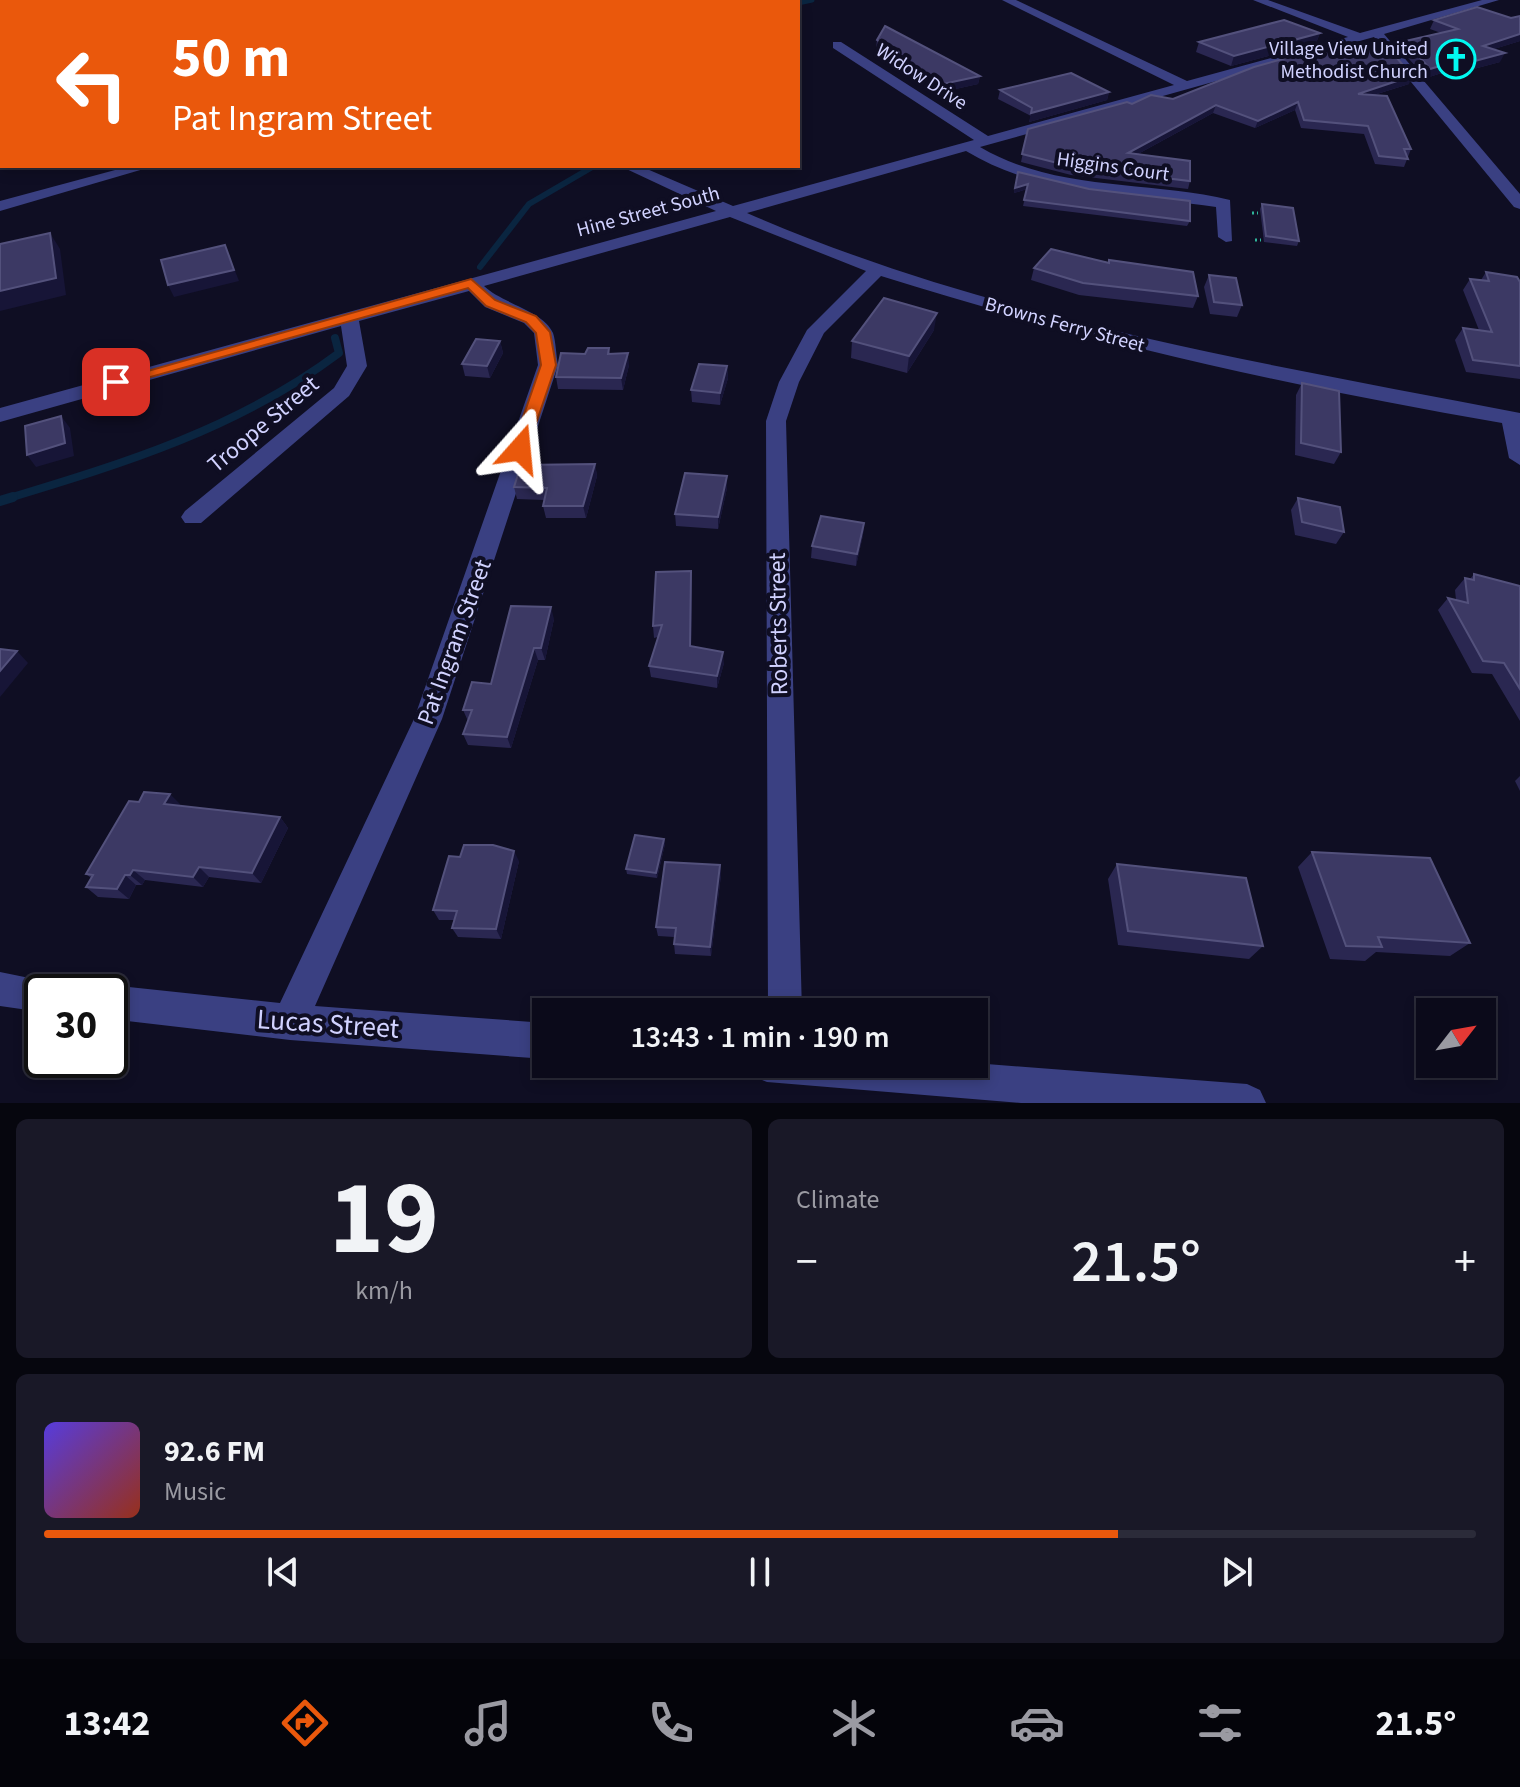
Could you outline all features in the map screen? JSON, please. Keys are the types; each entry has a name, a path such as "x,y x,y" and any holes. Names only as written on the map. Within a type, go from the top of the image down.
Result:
{"street":[{"path":"1007,0 1185,85"},
{"path":"1258,0 1359,37"},
{"name":"Hine Street South","path":"0,415 1491,0"},
{"path":"1376,32 1520,204"},
{"name":"Widow Drive","path":"837,45 986,141"},
{"name":"Higgins Court","path":"968,146 998,164 1038,178 1224,203 1226,237"},
{"path":"0,206 140,168"},
{"name":"Browns Ferry Street","path":"632,168 877,270 1048,321 1163,351 1288,378 1516,419"},
{"name":"Roberts Street","path":"785,998 776,421 789,382 816,330 877,270"},
{"name":"Pat Ingram Street","path":"290,1022 428,719 548,365 543,332 531,319 491,303 471,283"},
{"name":"Troope Street","path":"193,517 342,392 357,366 349,317"},
{"path":"1516,419 1520,458"},
{"path":"0,989 24,992"},
{"name":"Lucas Street","path":"128,1004 290,1022 532,1040"},
{"path":"940,1078 1247,1103"}],"path":[{"path":"1255,240 1261,240"}],"building":[{"path":"1477,7 1511,18 1520,16 1520,34 1483,46 1505,53 1456,66 1453,62 1430,69 1405,41 1458,29 1434,20"},
{"path":"1284,20 1320,33 1234,56 1199,42"},
{"path":"885,26 980,76 943,84 877,40"},
{"path":"1340,43 1364,52 1387,46 1412,76 1358,94 1387,96 1411,149 1404,149 1408,159 1379,156 1368,126 1304,120 1298,102 1258,121 1216,105 1128,153 1190,161 1190,181 1073,167 1022,154 1028,129 1127,102 1132,104 1151,95 1173,99 1254,67"},
{"path":"1071,73 1109,92 1031,113 1032,108 1000,90"},
{"path":"1018,172 1089,189 1190,201 1190,221 1024,200 1028,184 1015,188"},
{"path":"1262,204 1293,208 1299,241 1266,236"},
{"path":"50,233 56,278 0,291 0,244"},
{"path":"225,245 234,270 168,285 161,260"},
{"path":"1051,249 1109,263 1109,260 1193,272 1198,296 1083,283 1034,268"},
{"path":"1486,272 1517,277 1520,282 1520,366 1473,360 1463,328 1492,332 1470,279 1489,281"},
{"path":"1209,275 1236,278 1242,305 1214,302"},
{"path":"884,298 937,313 909,356 852,341"},
{"path":"476,339 500,341 487,366 462,364"},
{"path":"588,348 609,348 608,354 628,353 621,378 556,377 561,353 585,354"},
{"path":"699,364 727,366 720,393 691,390"},
{"path":"1302,383 1339,391 1341,452 1301,443"},
{"path":"61,416 65,443 27,455 25,426"},
{"path":"595,464 583,506 543,506 547,488 514,487 521,465"},
{"path":"685,473 727,476 718,517 675,514"},
{"path":"1298,498 1340,507 1344,532 1302,522"},
{"path":"821,516 864,523 857,554 812,546"},
{"path":"691,571 690,646 723,652 717,676 649,666 662,625 653,626 656,572"},
{"path":"1474,574 1520,586 1520,689 1504,663 1483,661 1448,598 1468,603 1465,578 1474,580"},
{"path":"511,606 551,607 541,648 534,648 507,737 463,734 472,710 463,710 472,682 491,684"},
{"path":"0,649 17,651 0,671"},
{"path":"144,792 170,794 164,804 280,817 252,873 199,867 193,877 133,870 130,875 125,875 117,889 86,887 93,875 86,874 129,801 139,802"},
{"path":"635,835 664,839 656,873 626,869"},
{"path":"464,845 493,845 514,851 496,929 452,928 457,911 433,910 449,856 460,857"},
{"path":"1312,852 1430,858 1470,943 1378,937 1382,947 1346,946"},
{"path":"665,862 720,865 710,947 674,944 676,928 656,927"},
{"path":"1117,864 1246,878 1263,946 1128,931"}],"waterway":[{"path":"800,3 812,0"},
{"path":"480,267 529,204 591,168"},
{"path":"6,499 137,457 221,423 301,379 339,353 335,338"},
{"path":"0,501 13,497"}],"place":[{"name":"Village View United Methodist Church","path":"1456,59"}],"route":[{"path":"116,382 471,283 491,303 531,319 543,332 548,365 520,449"}]}
